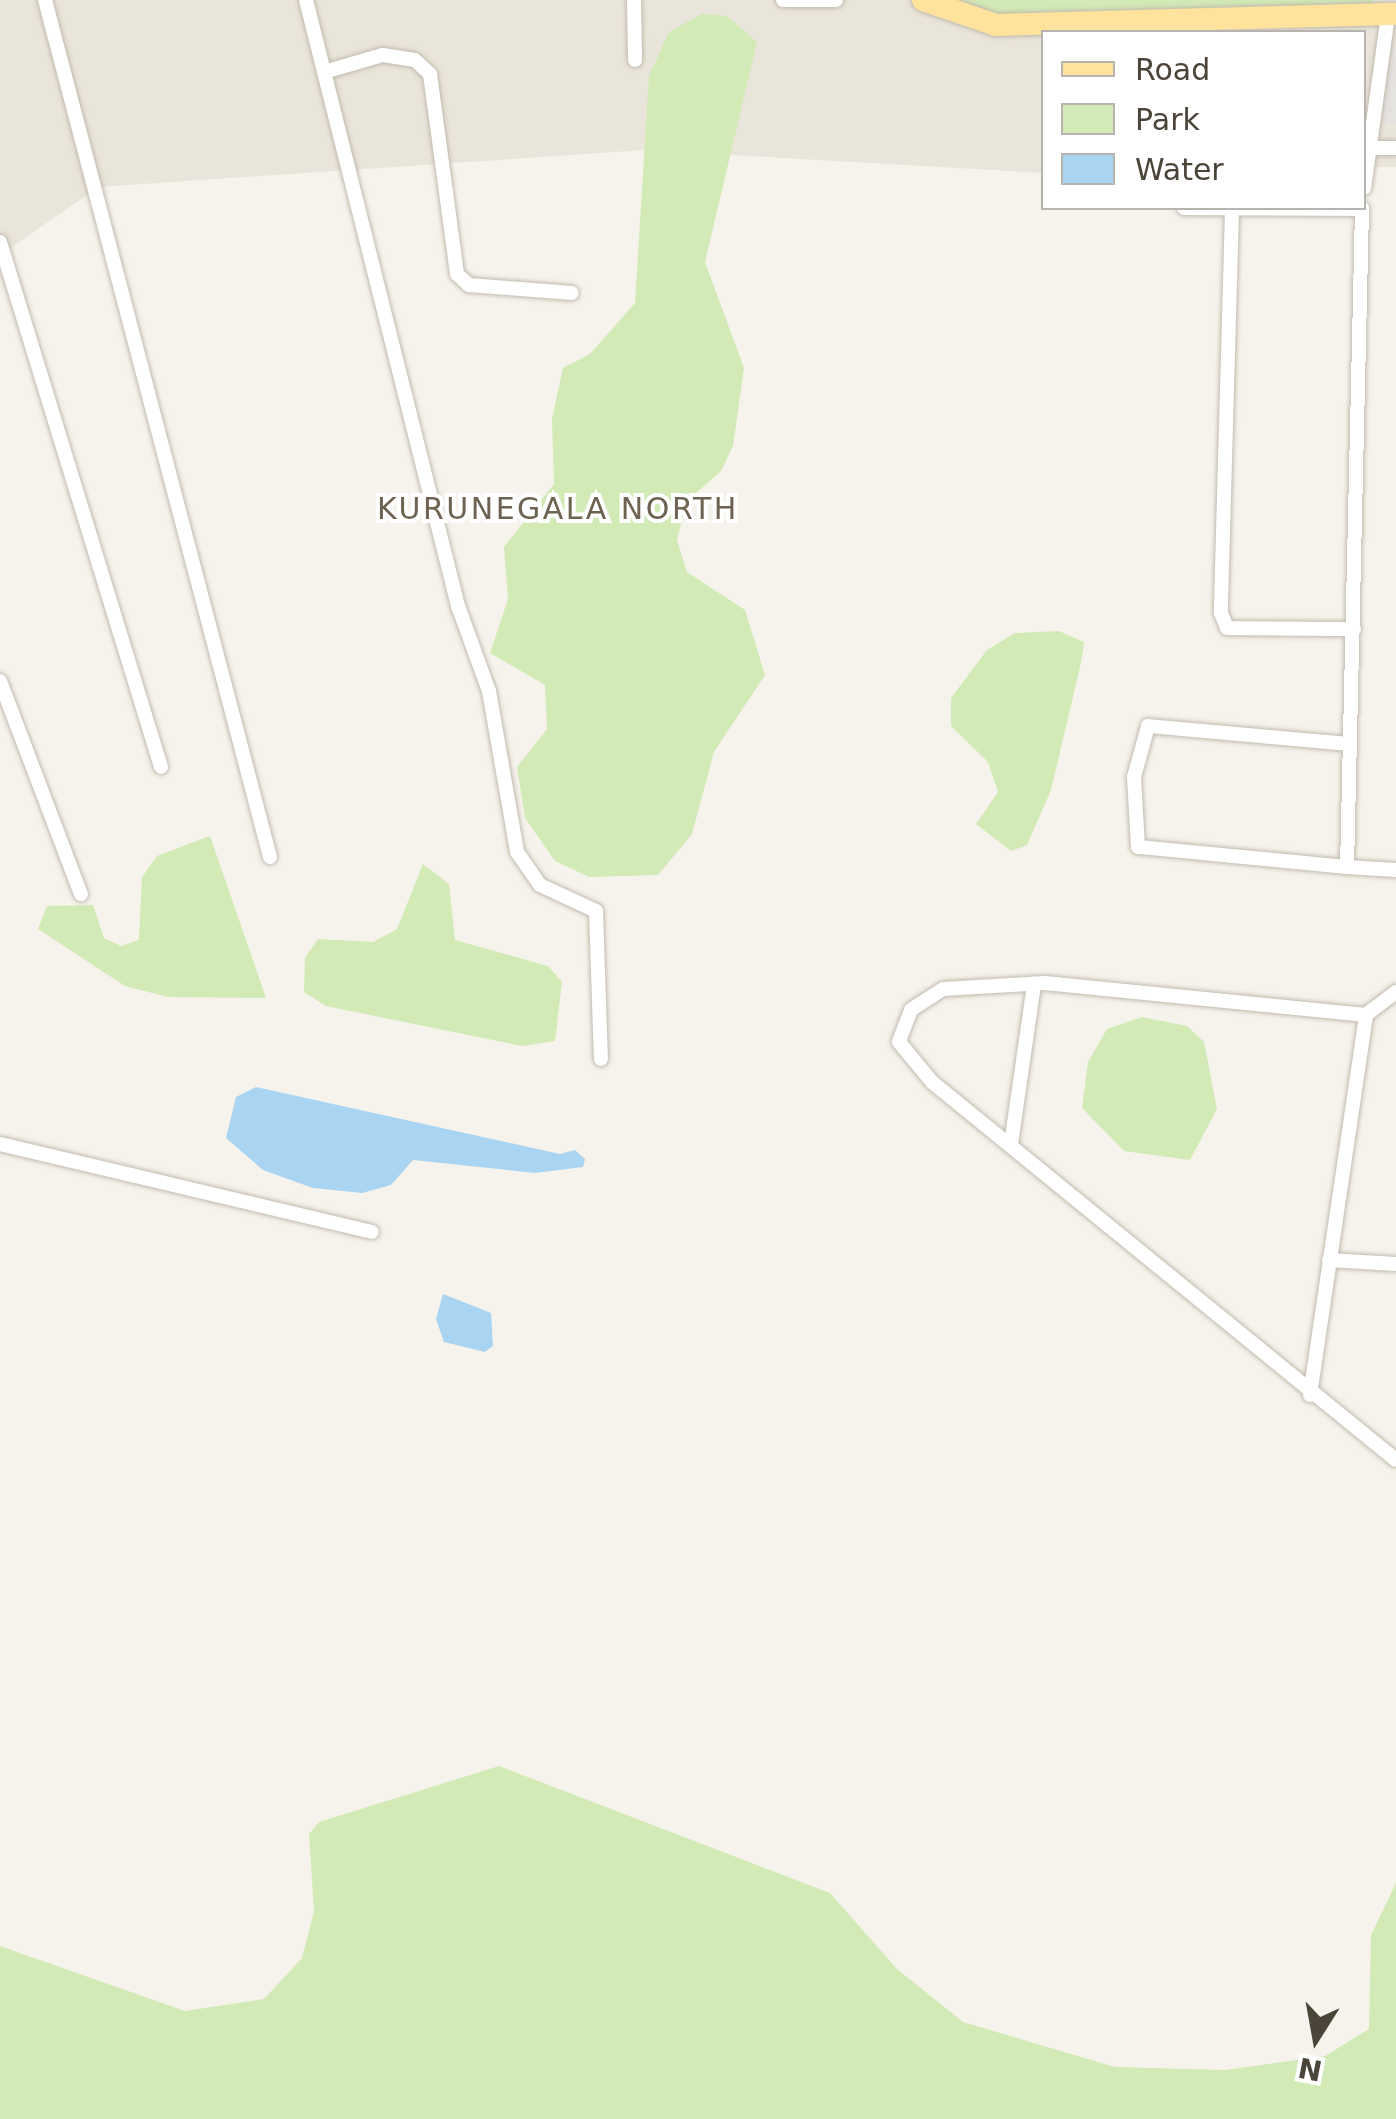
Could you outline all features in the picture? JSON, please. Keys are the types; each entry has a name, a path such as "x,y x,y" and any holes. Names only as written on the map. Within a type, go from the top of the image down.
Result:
{"main road":[{"path":"922,0 996,25 1290,27 1384,11"}],"street":[{"path":"44,0 270,857"},
{"path":"306,0 458,606 489,691 518,852 540,885 596,911 600,1058"},
{"path":"634,0 635,60"},
{"path":"783,0 836,0"},
{"path":"1366,161 1384,11"},
{"path":"324,72 384,55 415,60 430,74 457,274 469,285 572,293"},
{"path":"1367,148 1396,148"},
{"path":"1232,210 1221,613 1226,628 1354,629"},
{"path":"1346,867 1362,210"},
{"path":"0,242 161,767"},
{"path":"0,681 81,894"},
{"path":"1350,744 1148,726 1133,792 1138,847 1396,870"},
{"path":"1011,1144 1034,984"},
{"path":"1396,992 1366,1015 1034,984 944,988 910,1010 899,1042 932,1082 1310,1395 1396,1460"},
{"path":"1310,1395 1366,1015"},
{"path":"0,1144 372,1232"},
{"path":"1329,1260 1396,1264"}],"shaded area":[{"path":"0,0 1396,0 1396,167 1366,167 1366,30 1041,30 1041,173 645,150 99,187 0,255"},
{"path":"1390,34 1396,50 1396,124 1379,120"}],"green space":[{"path":"923,0 1372,0 1381,15 996,25"},
{"path":"702,14 727,16 757,42 705,262 744,368 733,446 721,471 687,501 677,540 687,572 745,610 765,675 714,752 692,834 658,875 589,877 555,861 525,818 517,767 547,729 545,685 490,653 508,599 504,547 554,484 552,419 563,368 590,354 635,303 649,76 669,32"},
{"path":"1059,631 1084,642 1081,663 1051,790 1027,845 1011,851 976,824 998,792 988,762 951,726 951,698 987,650 1015,633"},
{"path":"210,836 266,998 168,997 125,986 38,929 47,906 93,905 104,938 121,946 139,940 142,877 157,856"},
{"path":"423,864 449,884 455,940 548,966 562,982 555,1041 522,1046 326,1006 304,992 305,958 318,939 373,942 397,929"},
{"path":"1142,1017 1187,1026 1204,1042 1217,1109 1190,1160 1124,1151 1082,1108 1088,1062 1107,1029"},
{"path":"499,1766 830,1893 897,1969 963,2022 1115,2067 1225,2070 1325,2056 1369,2029 1371,1935 1396,1883 1396,2119 0,2119 0,1946 185,2011 264,1999 302,1958 314,1911 309,1834 319,1822"}],"water":[{"path":"256,1087 560,1154 575,1150 585,1159 583,1167 535,1173 413,1160 391,1185 362,1193 313,1188 263,1170 226,1138 236,1097"},
{"path":"443,1294 491,1313 493,1346 485,1352 444,1342 436,1319"}],"district":[{"name":"KURUNEGALA NORTH","path":"558,509"}]}
